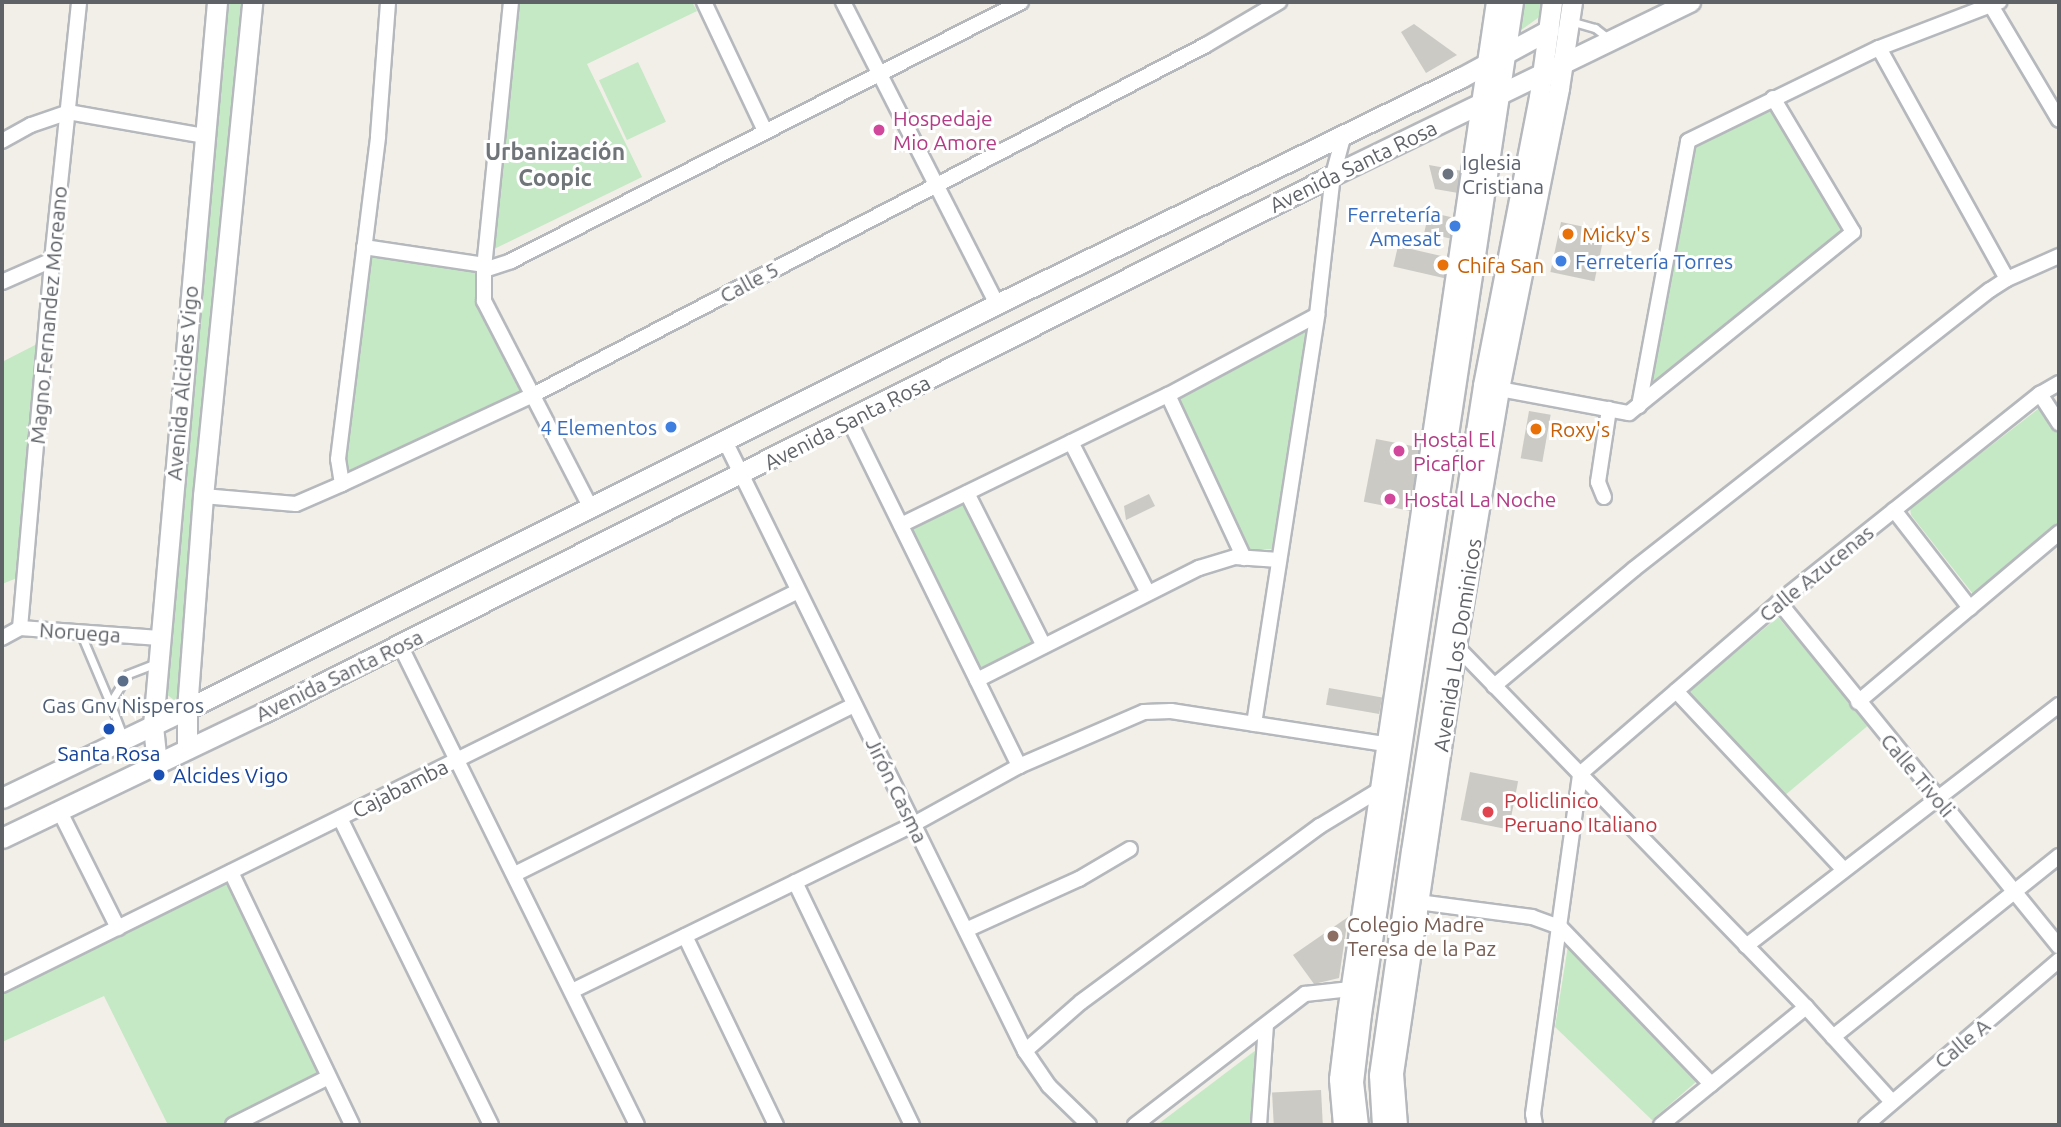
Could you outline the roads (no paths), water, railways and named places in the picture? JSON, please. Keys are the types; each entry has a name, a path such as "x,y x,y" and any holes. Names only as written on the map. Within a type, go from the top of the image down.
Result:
{"main road":[{"name":"Avenida Alcides Vigo","path":"157,764 153,725 217,2"},
{"name":"Avenida Alcides Vigo","path":"187,749 187,709 203,496 252,2"},
{"name":"Avenida Los Dominicos","path":"1496,2 1498,56"},
{"name":"Avenida Los Dominicos","path":"1343,1125 1339,1079 1385,744 1498,56 1513,2"},
{"name":"Avenida Los Dominicos","path":"1382,1125 1379,1075 1411,850 1483,385 1542,72 1552,2"},
{"name":"Avenida Santa Rosa","path":"2,838 400,645 1333,175 1690,2"},
{"name":"Avenida Los Dominicos","path":"1396,1125 1393,1073 1456,646 1499,389 1571,11"},
{"name":"Avenida Santa Rosa","path":"2,798 187,709 1549,30"},
{"name":"Avenida Los Dominicos","path":"1358,1125 1353,1075 1402,727 1454,407 1491,97"},
{"path":"1393,693 1402,727"},
{"path":"1411,850 1430,821"}],"street":[{"name":"Magno Fernandez Moreano","path":"20,628 52,260 79,2"},
{"path":"342,484 338,458 379,125 388,2"},
{"path":"511,2 484,268 484,301 591,508"},
{"path":"704,2 765,131"},
{"path":"843,2 997,304"},
{"path":"984,2 991,17"},
{"path":"364,247 484,268 511,261 1021,2"},
{"name":"Calle 5","path":"203,496 296,504 342,484 533,396 1206,45 1260,6 1279,2"},
{"path":"1639,406 1684,147 1688,141 1880,48 1993,3 2059,120"},
{"path":"1880,48 2007,279"},
{"path":"1499,389 1629,413 1853,232 1773,98"},
{"path":"2,141 31,125 68,112 204,136"},
{"path":"1254,724 1317,315 1333,175 1344,134"},
{"path":"1494,686 1634,569 2007,279 2059,256"},
{"path":"2,282 52,260"},
{"path":"901,525 1168,395 1317,315"},
{"name":"Calle Azucenas","path":"1580,774 1779,602 2040,394 2059,383"},
{"path":"2040,394 2059,423"},
{"path":"1168,395 1244,558"},
{"path":"1604,497 1598,482 1609,409"},
{"path":"849,420 1019,766"},
{"name":"Jirón Casma","path":"725,441 1025,1051 1049,1086 1089,1125"},
{"path":"1072,442 1148,593"},
{"path":"967,493 1044,646"},
{"path":"1894,510 1969,608"},
{"path":"1858,702 2059,533"},
{"path":"977,680 1199,568 1235,557 1279,560"},
{"name":"Cajabamba","path":"2,985 798,591"},
{"name":"Calle Tivoli","path":"1779,602 2059,947"},
{"name":"Noruega","path":"2,638 20,628 160,638"},
{"path":"400,645 637,1125"},
{"path":"1456,646 1806,1007 1892,1102"},
{"path":"1676,691 1844,870"},
{"path":"515,874 854,705"},
{"path":"1746,946 2059,705"},
{"path":"572,992 914,824 1019,766 1144,712 1171,711 1385,744"},
{"path":"1535,1125 1533,1114 1580,774"},
{"path":"1025,1051 1081,1002 1320,827 1379,790"},
{"path":"59,810 118,928"},
{"path":"341,818 491,1125"},
{"path":"965,930 1079,879 1130,849"},
{"path":"1833,1037 2059,856"},
{"path":"231,872 352,1125"},
{"path":"795,882 912,1125"},
{"path":"1418,902 1532,917 1560,926 1711,1084"},
{"path":"685,936 776,1125"},
{"name":"Calle A","path":"1866,1125 2059,960"},
{"path":"1135,1125 1306,994 1351,989"},
{"path":"1661,1125 1806,1007"},
{"path":"1259,1125 1265,1026"},
{"path":"233,1125 329,1077"}],"lane":[{"path":"1571,11 1609,40"},
{"path":"80,632 124,739"},
{"path":"110,703 128,674 158,663"}],"place":[{"name":"Hospedaje Mio Amore","path":"879,130"},
{"name":"Iglesia Cristiana","path":"1448,174"},
{"name":"Ferretería Amesat","path":"1455,226"},
{"name":"Micky's","path":"1568,234"},
{"name":"Ferretería Torres","path":"1561,261"},
{"name":"Chifa San","path":"1443,265"},
{"name":"4 Elementos","path":"671,427"},
{"name":"Roxy's","path":"1536,429"},
{"name":"Hostal El Picaflor","path":"1399,451"},
{"name":"Hostal La Noche","path":"1390,499"},
{"name":"Gas Gnv Nisperos","path":"123,681"},
{"name":"Santa Rosa","path":"109,729"},
{"name":"Alcides Vigo","path":"159,775"},
{"name":"Policlinico Peruano Italiano","path":"1488,812"},
{"name":"Colegio Madre Teresa de la Paz","path":"1333,936"}],"district":[{"name":"Urbanización Coopic","path":"555,165"}]}
